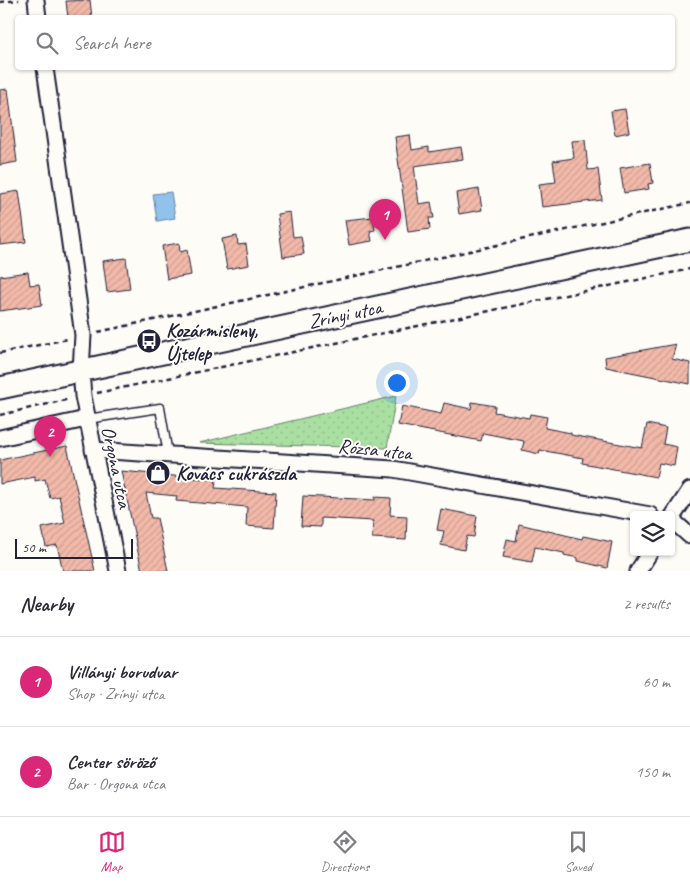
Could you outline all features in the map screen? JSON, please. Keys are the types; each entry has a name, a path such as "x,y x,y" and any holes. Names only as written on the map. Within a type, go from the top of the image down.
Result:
{"main road":[{"name":"Zrínyi utca","path":"0,388 690,240"}],"street":[{"path":"36,0 38,15"},
{"name":"Orgona utca","path":"45,70 83,336 81,371 86,419 118,571"},
{"path":"0,438 86,419"},
{"name":"Rózsa utca","path":"93,450 393,469 630,511"},
{"path":"675,513 690,490"},
{"path":"675,523 690,536"},
{"path":"638,571 647,556"}],"lane":[{"path":"86,419 160,408 168,454"}],"path":[{"path":"0,2 19,0"},
{"path":"0,353 690,203"},
{"path":"0,415 690,269"}],"green space":[{"path":"396,396 387,448 199,443"}],"water":[{"path":"171,192 175,218 157,221 153,194"}],"building":[{"path":"90,0 92,15 68,15 66,1"},
{"path":"8,89 17,162 0,165 0,90"},
{"path":"625,109 629,132 615,135 611,111"},
{"path":"410,135 412,150 429,147 429,152 461,147 463,159 414,166 419,204 431,202 434,218 429,218 430,229 408,232 395,137"},
{"path":"585,140 588,170 598,169 602,200 542,207 539,184 556,182 553,161 574,158 572,141"},
{"path":"650,163 653,183 648,184 649,189 624,193 620,168"},
{"path":"479,189 482,210 459,214 456,193"},
{"path":"19,191 26,242 0,245 0,194"},
{"path":"290,212 293,237 301,236 304,254 283,257 277,214"},
{"path":"373,217 375,230 370,231 372,241 349,245 345,220"},
{"path":"237,236 238,245 246,244 249,265 227,269 222,239"},
{"path":"179,243 180,252 187,250 191,275 167,279 162,246"},
{"path":"126,258 130,289 107,292 103,261"},
{"path":"28,272 30,285 39,284 42,305 0,311 0,276"},
{"path":"676,344 672,359 690,363 690,384 606,367 605,357"},
{"path":"472,402 495,406 494,412 529,418 530,414 547,417 545,428 571,433 571,435 642,448 647,424 666,428 663,444 677,447 674,466 659,463 656,477 582,463 583,458 540,450 539,454 522,450 524,441 483,433 481,441 398,425 402,406 441,414 444,403 471,409"},
{"path":"67,446 95,571 63,571 57,545 46,547 42,528 65,523 59,496 50,498 45,479 35,481 35,477 0,484 0,460"},
{"path":"121,471 216,480 215,488 276,492 274,528 246,526 247,507 176,501 177,496 146,493 151,518 157,518 168,571 142,571"},
{"path":"303,496 375,500 375,497 391,498 390,515 407,516 406,540 372,538 373,521 321,518 321,527 301,526"},
{"path":"441,509 477,516 474,537 467,536 464,550 441,545 444,531 437,530"},
{"path":"519,524 582,539 583,536 612,542 607,568 578,561 578,558 564,555 564,553 535,547 532,562 503,557 507,539 516,541"}],"place":[{"name":"Villányi borudvar","path":"385,240"},
{"name":"Kozármisleny, Újtelep","path":"149,341"},
{"name":"Center söröző","path":"50,457"},
{"name":"Kovács cukrászda","path":"158,473"}]}
